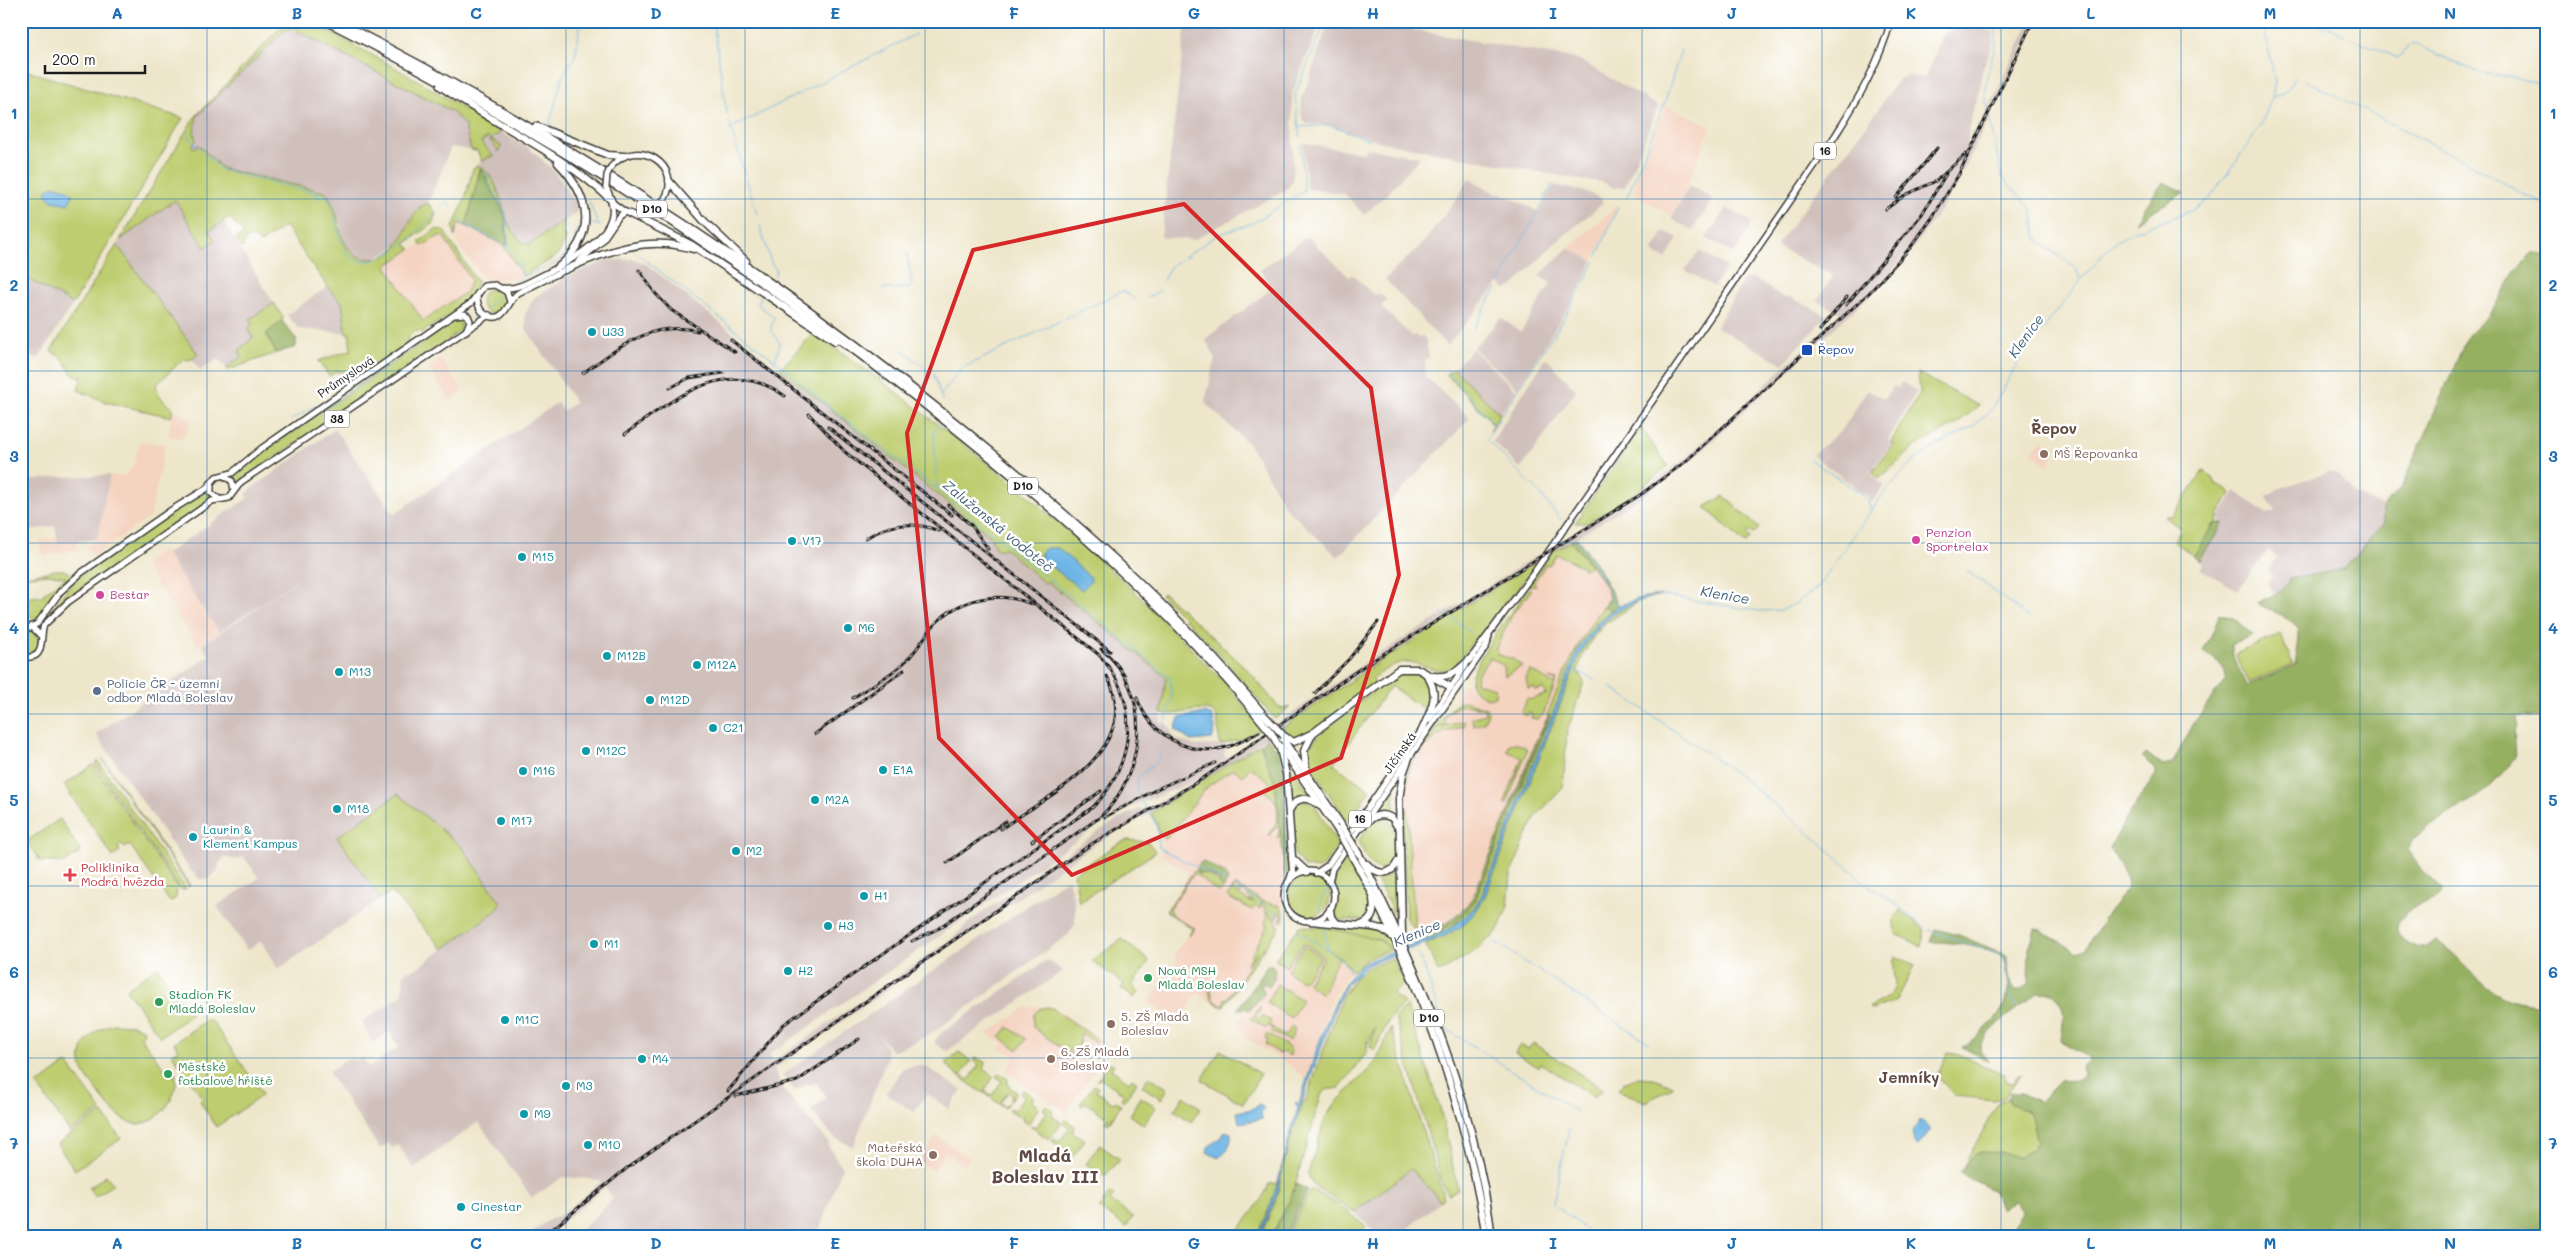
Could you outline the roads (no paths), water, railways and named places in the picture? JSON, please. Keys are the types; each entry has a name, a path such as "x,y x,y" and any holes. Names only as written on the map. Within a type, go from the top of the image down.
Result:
{"highway":[{"name":"D10","path":"325,21 416,69 543,141 649,206 741,268 876,367 1024,487 1125,576 1198,647 1262,716 1272,734 1280,739 1327,812 1339,826"},
{"name":"D10","path":"337,21 510,115 616,178 762,275 934,405 1066,516 1188,628 1307,772 1357,858 1399,940 1432,1012 1464,1104 1479,1164 1492,1236"},
{"name":"D10","path":"416,69 477,112 540,148"},
{"path":"510,115 604,154 624,156"},
{"path":"540,148 564,163 610,200"},
{"path":"540,148 572,178 585,207 585,223 579,243 568,259 557,268"},
{"path":"669,181 705,222 762,275"},
{"path":"626,213 677,237 876,367"},
{"path":"565,270 611,251 644,244 680,246 712,259"},
{"path":"1433,676 1443,677 1456,672 1473,656"},
{"path":"1290,880 1293,871 1289,812 1286,774 1280,739 1294,742 1314,733 1393,671 1408,667 1433,676 1453,688"},
{"path":"1422,730 1435,698 1433,685 1425,673"},
{"path":"1307,772 1304,750 1314,733"},
{"name":"16","path":"1399,940 1398,830 1400,784 1410,755"},
{"path":"1289,812 1294,802 1306,798 1327,812"},
{"path":"1359,829 1373,817 1382,814 1392,818 1398,830"},
{"path":"1291,857 1307,872"},
{"name":"D10","path":"1357,858 1369,886 1399,940"},
{"path":"1357,858 1370,868 1381,873 1392,870 1399,858"},
{"path":"1360,925 1368,922 1373,915 1374,905 1369,886"},
{"path":"1330,909 1331,917 1338,923"},
{"path":"1310,921 1360,925 1382,929 1399,940"},
{"name":"D10","path":"1408,959 1454,1094 1476,1180 1486,1236"}],"main road":[{"name":"Jičínská","path":"1330,909 1334,896 1329,882 1332,869 1410,755 1473,656 1564,529 1835,136 1863,89 1883,46 1891,21"},
{"path":"489,316 478,306 478,293 490,284 511,288 524,284 557,268 584,251 603,231 612,214 606,178 611,167 624,156 642,153 658,160 666,170 669,192 664,200 647,213 626,213 610,200"},
{"name":"38","path":"21,656 30,657 37,653 42,646 44,625 59,609 212,501 229,498 241,482 466,332 483,318 504,314 514,296 524,289 565,270 597,247 619,216 626,213"},
{"path":"503,288 510,302"},
{"name":"Průmyslová","path":"30,627 37,624 60,592 81,573 170,510 206,489 218,476 232,474 262,448 474,302 478,293"},
{"path":"453,317 461,314 468,316 470,322 466,332"},
{"path":"224,476 232,481 234,492"},
{"path":"212,482 211,491 220,499"},
{"path":"21,628 30,627 38,631 42,638"},
{"name":"Jičínská","path":"1316,873 1328,865 1422,730 1487,645 1489,636"},
{"path":"1329,882 1316,873 1298,874 1290,880 1284,894 1286,907 1297,918 1310,921 1322,918 1330,909"}],"water":[{"path":"55,186 67,189 73,195 68,204 52,201 47,195 47,189"},
{"path":"1047,548 1058,548 1090,577 1091,581 1082,590 1040,558 1042,551"},
{"name":"Klenice","path":"1661,595 1634,603 1613,614 1596,630 1580,653 1484,898 1474,914 1460,927 1445,936 1367,965 1347,984 1337,1003 1306,1090 1288,1147 1276,1197 1260,1236 1257,1236 1270,1205 1280,1173 1298,1108 1295,1102 1299,1104 1323,1031 1331,1011 1349,978 1358,968 1368,962 1451,928 1472,910 1481,897 1577,652 1593,628 1611,611 1633,600"},
{"path":"1205,713 1212,716 1215,729 1212,739 1191,741 1175,730 1179,718"},
{"path":"1259,1104 1264,1108 1261,1112 1262,1119 1239,1123 1237,1112 1252,1109"},
{"path":"1921,1120 1931,1129 1918,1146 1914,1143 1912,1131"},
{"path":"1225,1131 1231,1133 1231,1140 1226,1151 1218,1158 1207,1152 1208,1147 1222,1136"}],"waterway":[{"path":"556,131 550,122 563,75 575,56 580,25 578,21"},
{"name":"Zalužanská vodoteč","path":"713,21 727,114"},
{"path":"1300,137 1295,94 1326,21"},
{"path":"1996,21 1996,43 1987,76 1985,96 2002,178 2032,209 2036,235 2040,243 2074,266 2080,278"},
{"name":"Klenice","path":"1660,595 1759,611 1781,610 1795,604 1817,588 1883,494 1911,463 1935,447 1974,426 1991,410 2020,359 2081,280 2112,244 2133,232 2191,211 2210,198 2260,127 2272,98 2275,82 2263,21"},
{"path":"2312,21 2398,58 2412,43 2479,73 2515,77 2546,87"},
{"path":"730,129 916,34"},
{"path":"1627,197 1665,102 1681,50"},
{"path":"2273,97 2285,92 2295,77"},
{"path":"2305,80 2461,159 2546,206"},
{"name":"Zalužanská vodoteč","path":"729,122 758,217"},
{"path":"1301,127 1330,125 1370,140"},
{"name":"Zalužanská vodoteč","path":"188,129 191,140 221,170 327,196 343,245 355,260 366,261 379,258 393,251 418,231 435,213"},
{"path":"1163,281 1170,267 1217,235 1253,223 1304,191 1301,145"},
{"path":"544,154 577,195"},
{"path":"486,172 488,181 506,213 509,246"},
{"path":"1498,284 1553,184"},
{"name":"Zalužanská vodoteč","path":"317,192 318,199"},
{"path":"588,199 598,224"},
{"name":"Zalužanská vodoteč","path":"441,206 446,202 451,206"},
{"path":"1597,256 1618,207"},
{"name":"Zalužanská vodoteč","path":"458,216 464,224 509,247 525,276 550,266 566,255 572,247 578,227 582,222"},
{"name":"Zalužanská vodoteč","path":"590,223 601,226"},
{"name":"Zalužanská vodoteč","path":"760,226 771,263 776,269 775,276"},
{"name":"Zalužanská vodoteč","path":"631,249 782,366 833,410 937,489 1170,677 1172,698 1165,724"},
{"path":"883,289 909,288 912,284 907,254"},
{"path":"1502,414 1562,321 1595,262"},
{"path":"513,284 525,277"},
{"path":"1473,329 1496,289"},
{"path":"1147,297 1160,290"},
{"path":"941,395 962,368 1123,291 1135,300"},
{"path":"486,308 503,293"},
{"name":"Zalužanská vodoteč","path":"761,296 758,305 774,317 771,330 780,343 775,361"},
{"path":"472,317 478,316"},
{"path":"236,476 262,452 459,318 465,317"},
{"path":"903,350 934,375 942,400"},
{"path":"1446,370 1495,426 1487,439"},
{"path":"291,420 325,400"},
{"path":"1495,425 1499,419"},
{"path":"937,488 934,435 935,429 940,424"},
{"path":"1488,441 1539,492 1561,520"},
{"path":"1809,459 1862,494 1867,499 1871,510"},
{"path":"1576,538 1594,563 1617,608"},
{"path":"1966,570 2028,617"},
{"path":"1441,613 1454,619 1471,633"},
{"path":"1574,670 1595,680"},
{"path":"1611,687 1740,776 1800,826"},
{"name":"Zalužanská vodoteč","path":"1163,731 1165,725"},
{"name":"Zalužanská vodoteč","path":"1161,750 1157,761 1141,775 1137,785 1137,791 1156,825 1159,848 1224,881"},
{"path":"1803,828 1868,885 1891,900 1925,928"},
{"path":"1335,877 1348,854"},
{"name":"Zalužanská vodoteč","path":"1236,887 1279,915"},
{"path":"1320,912 1320,903 1326,891"},
{"path":"1324,929 1328,950"},
{"name":"Zalužanská vodoteč","path":"1297,930 1336,956 1348,968 1350,974"},
{"path":"1929,930 2005,957 2010,995 2017,1007"},
{"path":"1495,942 1649,1043"},
{"path":"1417,953 1424,966 1444,1028 1576,1111"},
{"path":"1553,1204 1569,1129"},
{"path":"1557,1207 1594,1236"}],"railway":[{"path":"544,1236 627,1168 1093,843 1199,781 1364,666 1640,495 1685,462 1869,293 1910,248 1932,218 1959,174 2033,21"},
{"path":"1896,198 1937,148"},
{"path":"1886,209 1905,195 1936,181 1966,154"},
{"path":"1846,305 1922,214 1946,174"},
{"path":"639,270 655,293 671,310 735,352"},
{"path":"1820,330 1847,297"},
{"path":"583,373 636,338 665,329 698,331"},
{"path":"731,340 952,515"},
{"path":"670,388 689,378 723,373"},
{"path":"625,434 662,407 701,386 721,380 742,379 763,384 785,396"},
{"path":"809,414 845,452 1098,654 1112,672 1121,691 1127,711 1128,731 1125,752 1118,771 1107,790 1093,807 844,981"},
{"path":"828,427 1110,651"},
{"path":"948,505 972,526 988,549"},
{"path":"866,538 884,529 902,525 920,526 939,531"},
{"path":"853,698 907,660 935,624 956,608 968,602 993,597 1019,600 1032,604"},
{"path":"1315,693 1349,659 1378,622"},
{"path":"940,927 1099,818 1115,800 1127,780 1134,757 1138,733 1136,709 1130,687 1118,666 1101,649"},
{"path":"815,734 904,670"},
{"path":"1001,829 1066,785 1087,767 1103,748 1113,726 1115,702 1107,676"},
{"path":"1137,698 1151,722 1161,732 1185,746 1213,750 1239,743 1259,732"},
{"path":"1105,817 1159,788 1215,763"},
{"path":"1032,841 1101,791"},
{"path":"947,863 1006,821"},
{"path":"912,941 946,925"},
{"path":"728,1091 783,1025 841,984"},
{"path":"736,1096 797,1081 859,1039"}],"place":[{"name":"U33","path":"592,332"},
{"name":"Řepov","path":"1807,350"},
{"name":"MŠ Řepovanka","path":"2044,454"},
{"name":"Penzion Sportrelax","path":"1916,540"},
{"name":"V17","path":"792,541"},
{"name":"M15","path":"522,557"},
{"name":"Bestar","path":"100,595"},
{"name":"M6","path":"848,628"},
{"name":"M12B","path":"607,656"},
{"name":"M12A","path":"697,665"},
{"name":"M13","path":"339,672"},
{"name":"Policie ČR - územní odbor Mladá Boleslav","path":"97,691"},
{"name":"M12D","path":"650,700"},
{"name":"C21","path":"713,728"},
{"name":"M12C","path":"586,751"},
{"name":"E1A","path":"883,770"},
{"name":"M16","path":"523,771"},
{"name":"M2A","path":"815,800"},
{"name":"M18","path":"337,809"},
{"name":"M17","path":"501,821"},
{"name":"Laurin & Klement Kampus","path":"193,837"},
{"name":"M2","path":"736,851"},
{"name":"Poliklinika Modrá hvězda","path":"70,875"},
{"name":"H1","path":"864,896"},
{"name":"H3","path":"828,926"},
{"name":"M1","path":"594,944"},
{"name":"H2","path":"788,971"},
{"name":"Nová MSH Mladá Boleslav","path":"1148,978"},
{"name":"Stadion FK Mladá Boleslav","path":"159,1002"},
{"name":"M1C","path":"505,1020"},
{"name":"5. ZŠ Mladá Boleslav","path":"1111,1024"},
{"name":"M4","path":"642,1059"},
{"name":"6. ZŠ Mladá Boleslav","path":"1051,1059"},
{"name":"Městské fotbalové hřiště","path":"168,1074"},
{"name":"M3","path":"566,1086"},
{"name":"M9","path":"524,1114"},
{"name":"M10","path":"588,1145"},
{"name":"Mateřská škola DUHA","path":"933,1155"},
{"name":"Cinestar","path":"461,1207"}],"district":[{"name":"Řepov","path":"2054,429"},
{"name":"Jemníky","path":"1909,1078"},
{"name":"Mladá Boleslav III","path":"1045,1166"}]}
